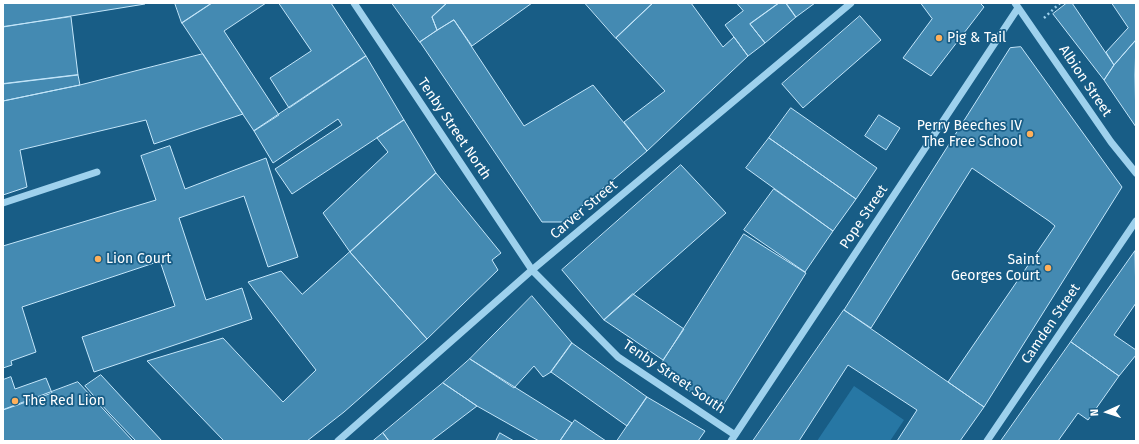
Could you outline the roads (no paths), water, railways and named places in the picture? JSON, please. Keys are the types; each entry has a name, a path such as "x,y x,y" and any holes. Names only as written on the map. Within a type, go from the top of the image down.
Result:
{"street":[{"name":"Tenby Street North","path":"354,3 532,270"},
{"name":"Carver Street","path":"338,441 532,270 851,3"},
{"name":"Albion Street","path":"1017,5 1111,142 1136,173"},
{"name":"Pope Street","path":"733,438 1017,5"},
{"path":"3,203 97,172"},
{"name":"Camden Street","path":"987,441 1136,221"},
{"name":"Tenby Street South","path":"532,270 618,357 733,438"}],"place":[{"name":"Pig & Tail","path":"939,38"},
{"name":"Perry Beeches IV The Free School","path":"1030,134"},
{"name":"Lion Court","path":"98,259"},
{"name":"Saint Georges Court","path":"1048,268"},
{"name":"The Red Lion","path":"15,401"}]}
